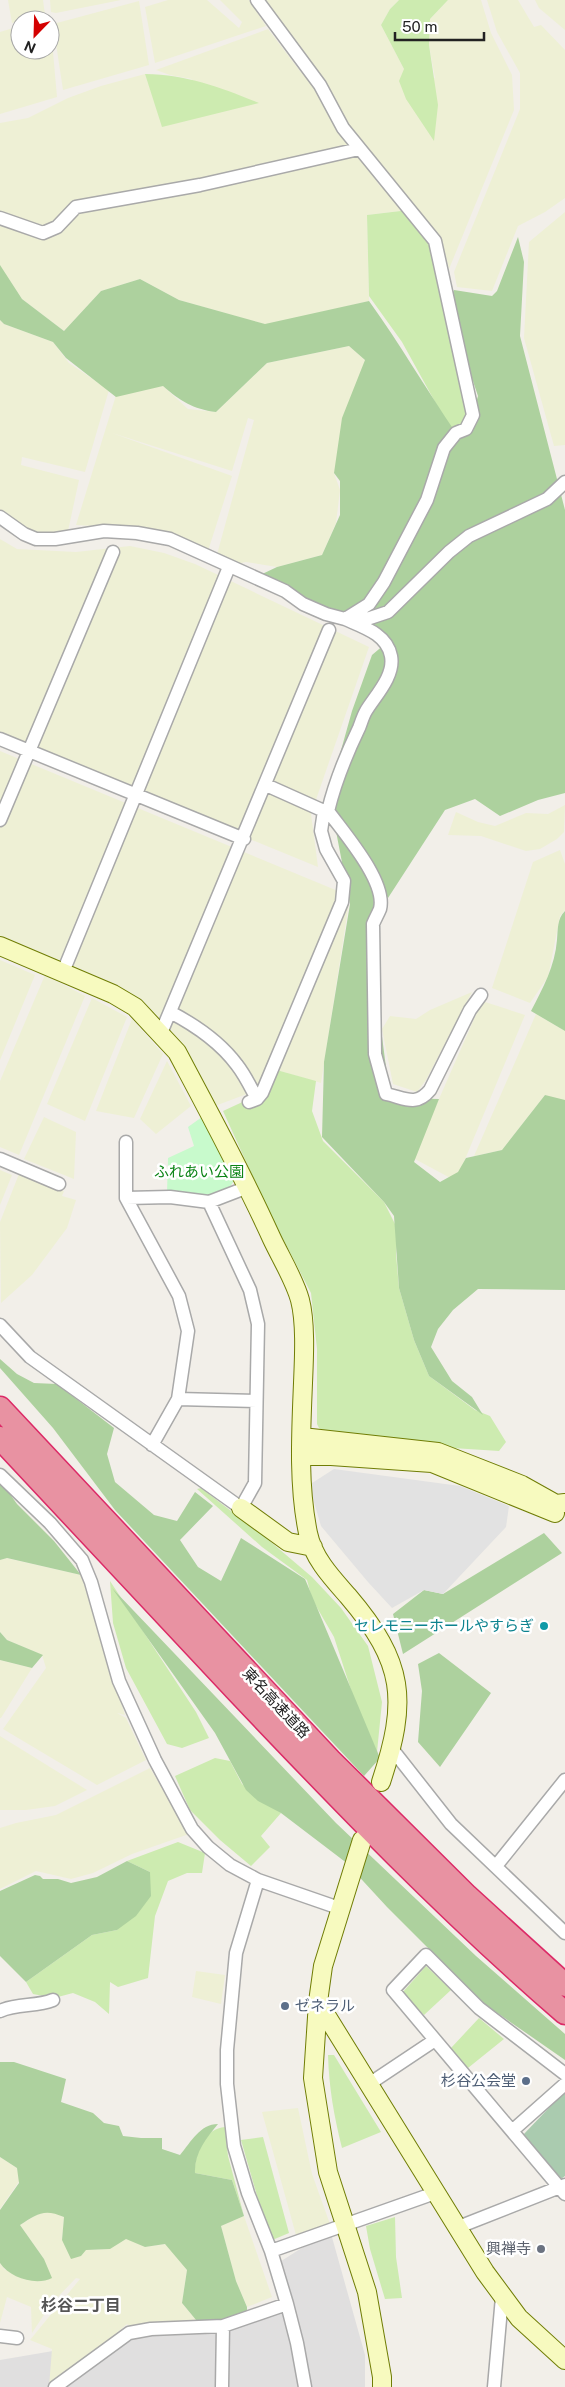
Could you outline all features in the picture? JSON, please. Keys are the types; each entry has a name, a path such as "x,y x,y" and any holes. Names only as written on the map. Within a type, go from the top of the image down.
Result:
{"highway":[{"name":"東名高速道路","path":"0,1408 330,1760 467,1896 565,1985"},
{"name":"東名高速道路","path":"0,1438 308,1767 453,1911 565,2012"}],"street":[{"path":"257,0 320,85 343,128 434,242 473,415 466,429 456,433 444,448 427,500 384,582 369,604 346,619"},
{"path":"0,218 42,233 57,227 76,207 200,185 359,148"},
{"path":"346,619 370,618 388,612 449,552 469,536 547,499 565,482"},
{"path":"0,517 24,534 36,539 55,539 104,531 137,533 170,539 285,591 303,604 326,614 346,619 377,634 385,644 391,657 390,670 380,691 365,712 334,789 328,811 372,875 380,894 380,909 373,924 376,1054 386,1094 416,1101 424,1098 430,1090 470,1010 481,995"},
{"path":"0,820 113,552"},
{"path":"63,972 229,567"},
{"path":"161,1033 244,838 329,630"},
{"path":"0,739 135,796 244,838"},
{"path":"170,1012 194,1024 231,1058 237,1065 253,1101 265,1087 342,902 344,881 334,866 321,831 324,811 266,785"},
{"path":"0,946 114,994 135,1007 161,1033 177,1052 248,1187 300,1300 304,1352 301,1456 308,1534 329,1575 372,1625 392,1665 399,1703 392,1748 381,1782"},
{"path":"126,1142 126,1198 179,1296 188,1331 178,1399 152,1445"},
{"path":"0,1159 60,1184"},
{"path":"126,1198 170,1196 209,1202 248,1187"},
{"path":"209,1202 250,1290 258,1324 255,1483 242,1508"},
{"path":"0,1325 30,1357 288,1542 313,1547"},
{"path":"178,1399 256,1401"},
{"path":"302,1437 438,1452 522,1485 556,1504 565,1503"},
{"path":"301,1456 331,1456 432,1463 524,1502 565,1515"},
{"path":"0,1476 50,1523 82,1560 91,1582 119,1681 155,1760 192,1828 208,1847 230,1865 258,1880 339,1908"},
{"path":"392,1748 451,1824 565,1933"},
{"path":"496,1866 565,1780"},
{"path":"362,1840 339,1908 323,1966 318,2002 313,2078 328,2172 367,2292 382,2377 382,2387"},
{"path":"258,1880 236,1953 227,2050 227,2084 234,2146 248,2193 271,2252 287,2304 297,2343 305,2387"},
{"path":"456,2228 563,2189 392,1990 426,1955 479,2008 565,2074"},
{"path":"0,2011 12,2006 45,2003 54,2000"},
{"path":"318,2002 456,2228 502,2297 525,2324 565,2360"},
{"path":"369,2084 435,2040"},
{"path":"512,2131 565,2084"},
{"path":"271,2252 435,2193"},
{"path":"494,2387 502,2297"},
{"path":"55,2387 70,2382 129,2332 151,2328 223,2326 287,2304"},
{"path":"222,2387 223,2326"},
{"path":"0,2336 17,2338"}],"shaded area":[{"path":"334,1469 460,1486 509,1506 506,1527 443,1594 424,1590 392,1608 321,1526 309,1485"},
{"path":"330,2230 365,2355 365,2387 0,2387 0,2360 288,2311 275,2265"}],"green space":[{"path":"8,0 43,0 44,10 10,12"},
{"path":"50,0 121,0 60,12 60,10 51,10"},
{"path":"168,0 207,0 239,28 242,22 220,0 249,0 266,26 155,63 145,7"},
{"path":"256,0 399,0 390,9 381,25 404,69 435,78 429,45 430,19 448,0 481,0 491,33 512,75 514,110 449,269 441,237 359,149 342,124 379,185 409,210 367,215 369,301 267,325 179,300 140,279 101,291 64,331 22,299 0,266 0,123 28,118 68,98 101,86 145,74 163,127 192,79 156,70 268,29 300,71 328,102"},
{"path":"399,0 448,0 430,19 429,45 438,105 434,141 406,99 399,81 404,69 381,25 390,9"},
{"path":"487,0 518,0 534,27 541,25 565,50 565,198 545,212 518,226 492,291 457,287 454,272 520,109 520,73 497,32"},
{"path":"535,0 565,0 565,30 539,8"},
{"path":"139,1 149,65 63,90 58,60 60,60 60,22"},
{"path":"10,29 10,60 54,60 57,97 0,114 0,32"},
{"path":"145,74 190,79 259,103 162,127"},
{"path":"409,210 432,238 472,410 467,427 450,429 402,342 369,296 367,215"},
{"path":"565,212 565,445 554,446 524,338 529,242"},
{"path":"518,237 524,262 520,336 565,510 565,793 538,800 500,816 475,799 445,810 388,898 372,874 380,894 374,975 390,1098 439,1099 414,1162 440,1182 458,1172 466,1158 502,1150 545,1095 565,1100 565,1290 478,1289 453,1310 438,1329 431,1347 452,1381 472,1397 483,1415 429,1376 414,1340 399,1288 394,1216 384,1202 322,1137 324,1062 350,904 335,826 324,811 352,711 372,655 385,644 258,576 277,567 322,555 340,515 340,481 334,473 342,418 365,360 349,346 267,363 216,412 187,404 163,386 116,397 66,358 53,342 4,324 0,320 0,265 22,299 64,331 101,291 140,279 179,300 265,324 369,301 456,433 470,422 478,396 447,304 454,290 492,296 497,291"},
{"path":"0,320 4,324 53,342 69,363 109,390 85,472 22,457 21,465 79,480 68,531 35,535 8,514 0,512"},
{"path":"349,346 365,360 334,473 340,490 336,523 322,555 277,567 246,562 231,565 216,558 254,420 248,418 232,471 112,433 232,476 208,551 111,527 76,525 117,392 163,386 188,409 216,412 267,363"},
{"path":"0,539 17,549 76,552 130,546 164,553 195,564 369,647 311,814 318,867 0,737"},
{"path":"0,751 350,896 321,1083 273,1069 265,1087 215,1106 164,1027 0,950"},
{"path":"565,805 564,832 557,839 540,849 526,851 481,836 448,835 456,812 478,822 495,826 526,813 548,814"},
{"path":"560,850 565,864 565,910 560,916 548,977 530,1003 492,988 533,862"},
{"path":"565,911 565,1031 531,1011 551,968 556,950 559,921"},
{"path":"0,960 35,975 0,1060"},
{"path":"45,975 85,996 19,1155 0,1147 0,1081"},
{"path":"472,992 426,1080 417,1092 393,1084 382,1029 390,1016 416,1019 430,1010"},
{"path":"92,998 127,1017 85,1121 47,1104"},
{"path":"482,1001 525,1015 456,1181 413,1158"},
{"path":"536,1014 565,1031 565,1103 545,1095 502,1150 474,1156"},
{"path":"132,1019 163,1054 134,1118 96,1111"},
{"path":"167,1061 191,1106 156,1134 140,1119"},
{"path":"273,1069 316,1081 312,1111 323,1141 384,1202 398,1230 396,1254 399,1288 414,1340 429,1376 475,1410 490,1416 506,1442 499,1451 406,1445 329,1435 319,1428 317,1424 317,1349 311,1293 268,1210 223,1111 262,1093"},
{"path":"44,1117 76,1132 74,1179 24,1159"},
{"name":"ふれあい公園","path":"202,1117 234,1180 229,1188 214,1196 195,1197 167,1193 168,1158 194,1146 188,1127"},
{"path":"0,1170 12,1175 0,1205"},
{"path":"19,1174 64,1191 62,1196 76,1200 67,1228 32,1275 1,1303 0,1222"},
{"path":"0,1359 17,1374 34,1383 57,1384 114,1428 107,1454 115,1482 154,1515 177,1521 195,1492 213,1506 180,1540 198,1567 221,1581 241,1538 305,1579 380,1758 364,1776 115,1510 53,1428 0,1368"},
{"path":"0,1480 17,1504 54,1541 81,1575 7,1558 0,1560"},
{"path":"201,1488 265,1537 312,1577 341,1608 368,1646 382,1702 377,1752 353,1696 334,1637 312,1599 307,1580 262,1547 197,1489"},
{"path":"544,1533 562,1553 403,1654 393,1614 424,1590 443,1594"},
{"path":"6,1558 81,1575 125,1715 117,1713 126,1718 146,1760 97,1785 3,1729 46,1668 42,1655 7,1640 0,1632 0,1560"},
{"path":"110,1581 196,1712 209,1738 182,1748 167,1744 126,1668 113,1623"},
{"path":"112,1588 336,1823 476,1956 565,2034 565,2060 483,2003 387,1907 352,1869 346,1858 348,1864 281,1813 258,1801 246,1790 215,1733"},
{"path":"0,1632 7,1640 43,1655 32,1668 0,1660"},
{"path":"439,1653 491,1693 440,1767 418,1742 422,1691 418,1664"},
{"path":"0,1660 32,1668 1,1718 0,1718"},
{"path":"0,1736 87,1790 55,1806 26,1810 0,1810"},
{"path":"215,1758 230,1761 242,1784 281,1813 261,1836 270,1847 251,1866 220,1840 190,1810 175,1776"},
{"path":"150,1768 189,1834 132,1854 93,1873 71,1879 36,1871 0,1889 0,1828 56,1815"},
{"path":"178,1842 205,1853 202,1873 187,1873 168,1881 155,1916 148,1978 118,1987 110,1982 109,2014 95,2002 73,1993 54,1998 33,1994 26,1982 92,1935 117,1930 150,1872 127,1861"},
{"path":"127,1861 150,1872 151,1896 136,1916 117,1930 92,1935 26,1982 0,1956 0,1891 35,1875 43,1879 58,1879 71,1883 97,1877"},
{"path":"426,1966 451,1990 424,2015 402,1993"},
{"path":"196,1971 225,1975 221,2004 192,1997"},
{"path":"479,2018 504,2039 468,2068 451,2048"},
{"path":"328,2055 334,2055 381,2132 342,2148 332,2102"},
{"path":"0,2062 14,2062 66,2079 61,2102 93,2113 104,2123 119,2126 123,2136 162,2138 162,2149 180,2155 201,2130 218,2124 205,2141 196,2159 195,2173 232,2180 244,2216 221,2226 236,2281 247,2307 247,2318 201,2326 182,2303 187,2270 165,2244 145,2247 126,2239 110,2249 86,2250 81,2256 71,2259 62,2240 64,2217 57,2214 46,2213 36,2215 20,2225 44,2259 52,2278 31,2281 10,2273 4,2268 0,2263 0,2210 19,2183 17,2168 0,2157"},
{"path":"565,2091 565,2176 561,2179 523,2135"},
{"path":"298,2108 312,2174 330,2224 296,2235 262,2112"},
{"path":"225,2127 228,2156 244,2216 232,2180 195,2173 196,2158 202,2143 212,2132 218,2128"},
{"path":"263,2137 289,2233 270,2241 241,2140"},
{"path":"0,2157 17,2168 20,2180 0,2209"},
{"path":"52,2211 64,2217 62,2240 86,2250 110,2249 122,2235 145,2247 166,2244 187,2270 182,2303 201,2326 136,2331 127,2324 54,2387 49,2387 52,2349 30,2340 80,2279 76,2278 51,2304 32,2333 31,2307 7,2297 0,2323 0,2263 5,2270 44,2259 20,2225 38,2214"},
{"path":"244,2216 272,2297 247,2307 236,2281 221,2226"},
{"path":"395,2217 396,2257 402,2298 385,2299 370,2249 366,2226"}],"place":[{"name":"セレモニーホールやすらぎ","path":"544,1626"},
{"name":"ゼネラル","path":"285,2006"},
{"name":"杉谷公会堂","path":"526,2081"},
{"name":"興禅寺","path":"541,2249"}],"district":[{"name":"杉谷二丁目","path":"81,2305"}]}
